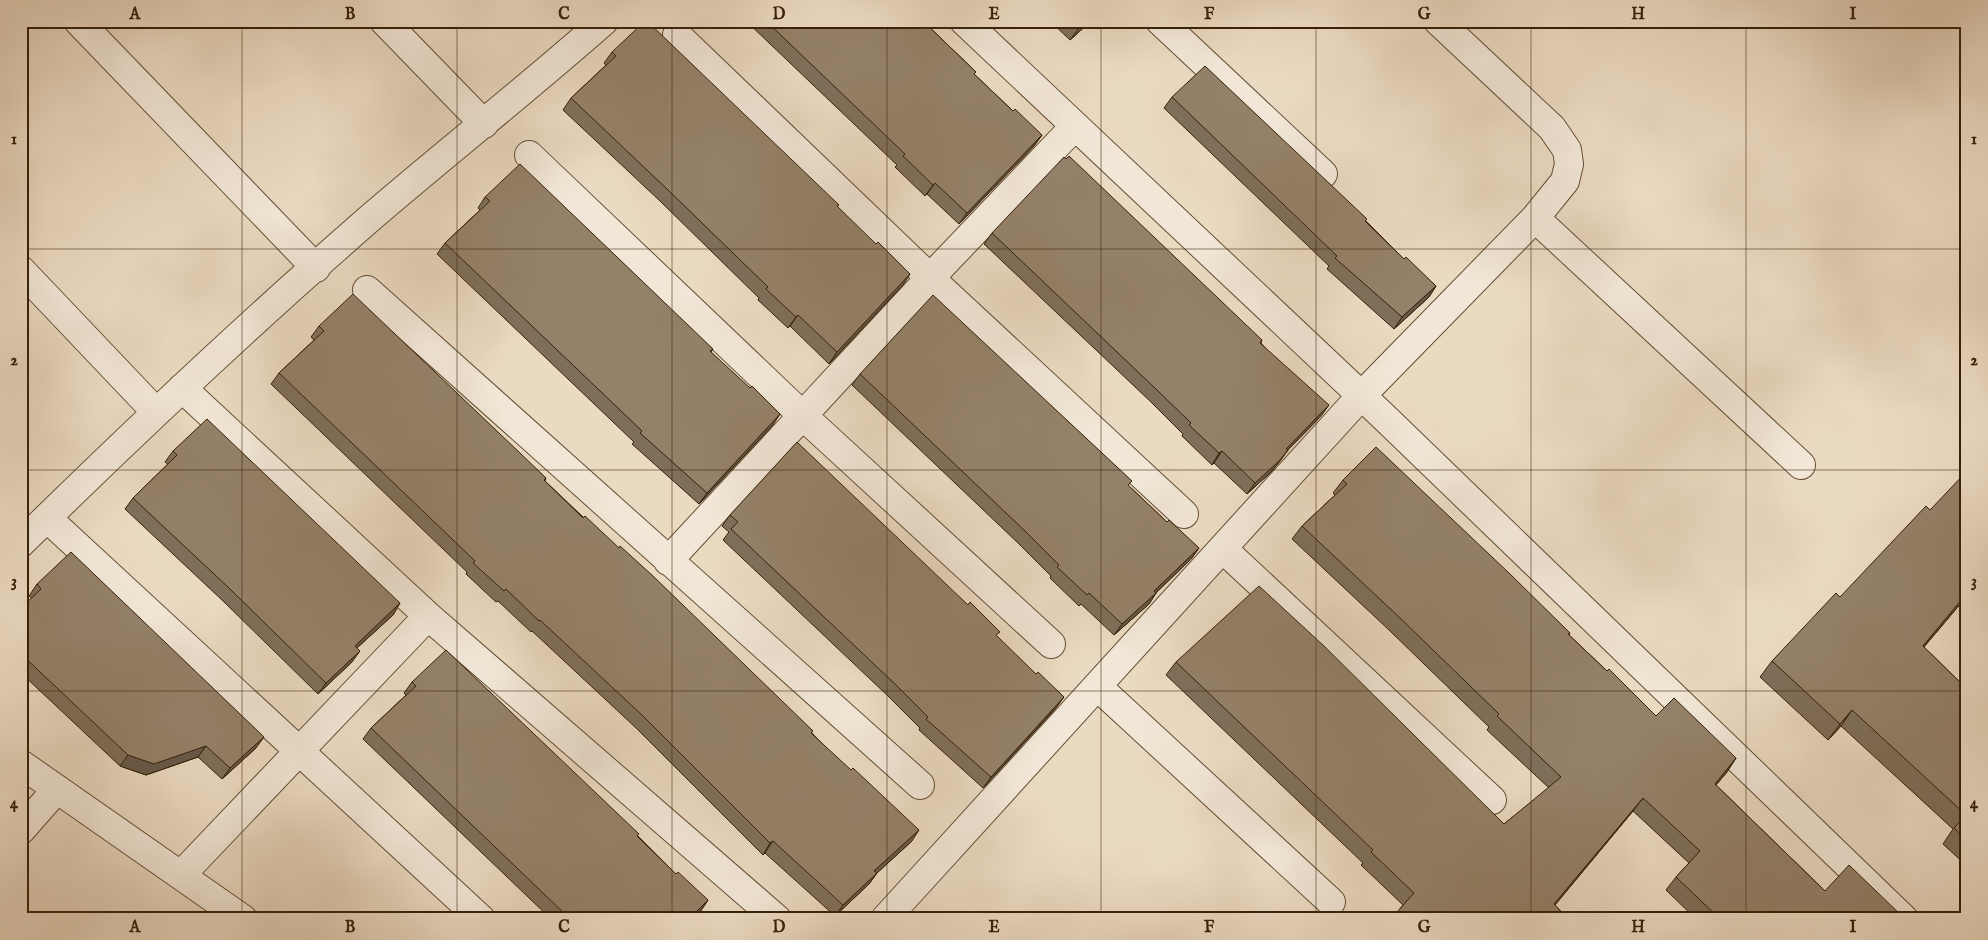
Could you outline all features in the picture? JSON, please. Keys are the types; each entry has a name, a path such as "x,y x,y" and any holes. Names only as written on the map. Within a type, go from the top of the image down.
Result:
{"street":[{"path":"78,21 316,268"},
{"path":"384,21 484,124"},
{"path":"21,543 156,412 370,219 604,21"},
{"path":"964,21 1361,396 1904,919"},
{"path":"1160,21 1323,174"},
{"path":"886,919 1361,396 1535,218 1565,182 1569,164 1567,150 1552,128 1438,21"},
{"path":"677,35 930,278 1184,514"},
{"path":"668,561 930,278 1074,126"},
{"path":"529,156 802,416 1051,644"},
{"path":"1535,218 1801,465"},
{"path":"21,270 156,412"},
{"path":"367,290 920,785"},
{"path":"182,388 428,616 778,919"},
{"path":"47,518 481,919"},
{"path":"1223,550 1492,800"},
{"path":"181,875 428,616"},
{"path":"1097,686 1331,902"},
{"path":"21,764 243,919"},
{"path":"21,830 57,789"}],"building":[{"path":"645,21 839,205 837,206 876,244 878,242 910,274 837,352 798,315 796,317 766,289 768,287 571,98 616,56 612,52"},
{"path":"766,21 923,21 976,72 974,74 1042,135 967,213 935,183 933,185 903,156 905,154"},
{"path":"1070,21 1087,21 1078,29"},
{"path":"1205,66 1367,219 1365,221 1404,259 1406,257 1436,286 1402,317 1335,258 1337,256 1172,97"},
{"path":"1069,156 1262,340 1260,343 1329,405 1286,449 1288,450 1279,461 1255,483 1222,451 1219,453 1189,425 1191,423 992,233 1064,157 1066,159"},
{"path":"520,164 713,349 710,351 750,388 752,386 780,414 707,493 640,433 642,431 445,243 490,201 485,197"},
{"path":"353,294 546,478 544,480 583,518 585,516 653,576 813,731 811,733 851,770 853,768 919,830 874,871 877,873 843,905 773,841 770,843 643,716 506,589 504,591 473,563 475,561 279,373 324,331 319,326"},
{"path":"933,295 1132,481 1128,485 1167,522 1169,520 1199,548 1154,591 1156,593 1122,624 1089,593 1087,595 1057,567 1059,565 1026,532 860,374"},
{"path":"207,419 400,603 355,646 360,651 326,683 133,498 177,455 173,451"},
{"path":"797,442 968,605 970,602 1000,632 996,635 1036,674 1038,672 1064,697 991,777 926,719 928,717 895,684 731,529 738,522 730,515"},
{"path":"1376,447 1509,573 1570,633 1568,634 1607,671 1609,669 1656,716 1674,698 1736,758 1715,784 1825,891 1849,865 1903,917 1908,919 1777,919 1768,911 1761,919 1720,919 1676,877 1700,851 1643,798 1554,904 1568,919 1407,919 1398,911 1414,893 1371,852 1373,850 1176,662 1259,586 1324,646 1504,824 1561,777 1497,716 1499,714 1399,617 1302,526 1347,484 1343,480"},
{"path":"1967,471 1967,593 1923,646 1967,689 1967,840 1954,828 1966,815 1852,710 1840,724 1772,661 1836,593 1840,597 1926,506 1930,510"},
{"path":"71,552 264,737 230,768 206,746 154,764 128,755 21,654 21,608 41,589 37,584"},
{"path":"446,650 639,834 637,836 676,874 678,872 708,900 689,919 566,918 568,917 371,728 416,686 412,682"}]}
